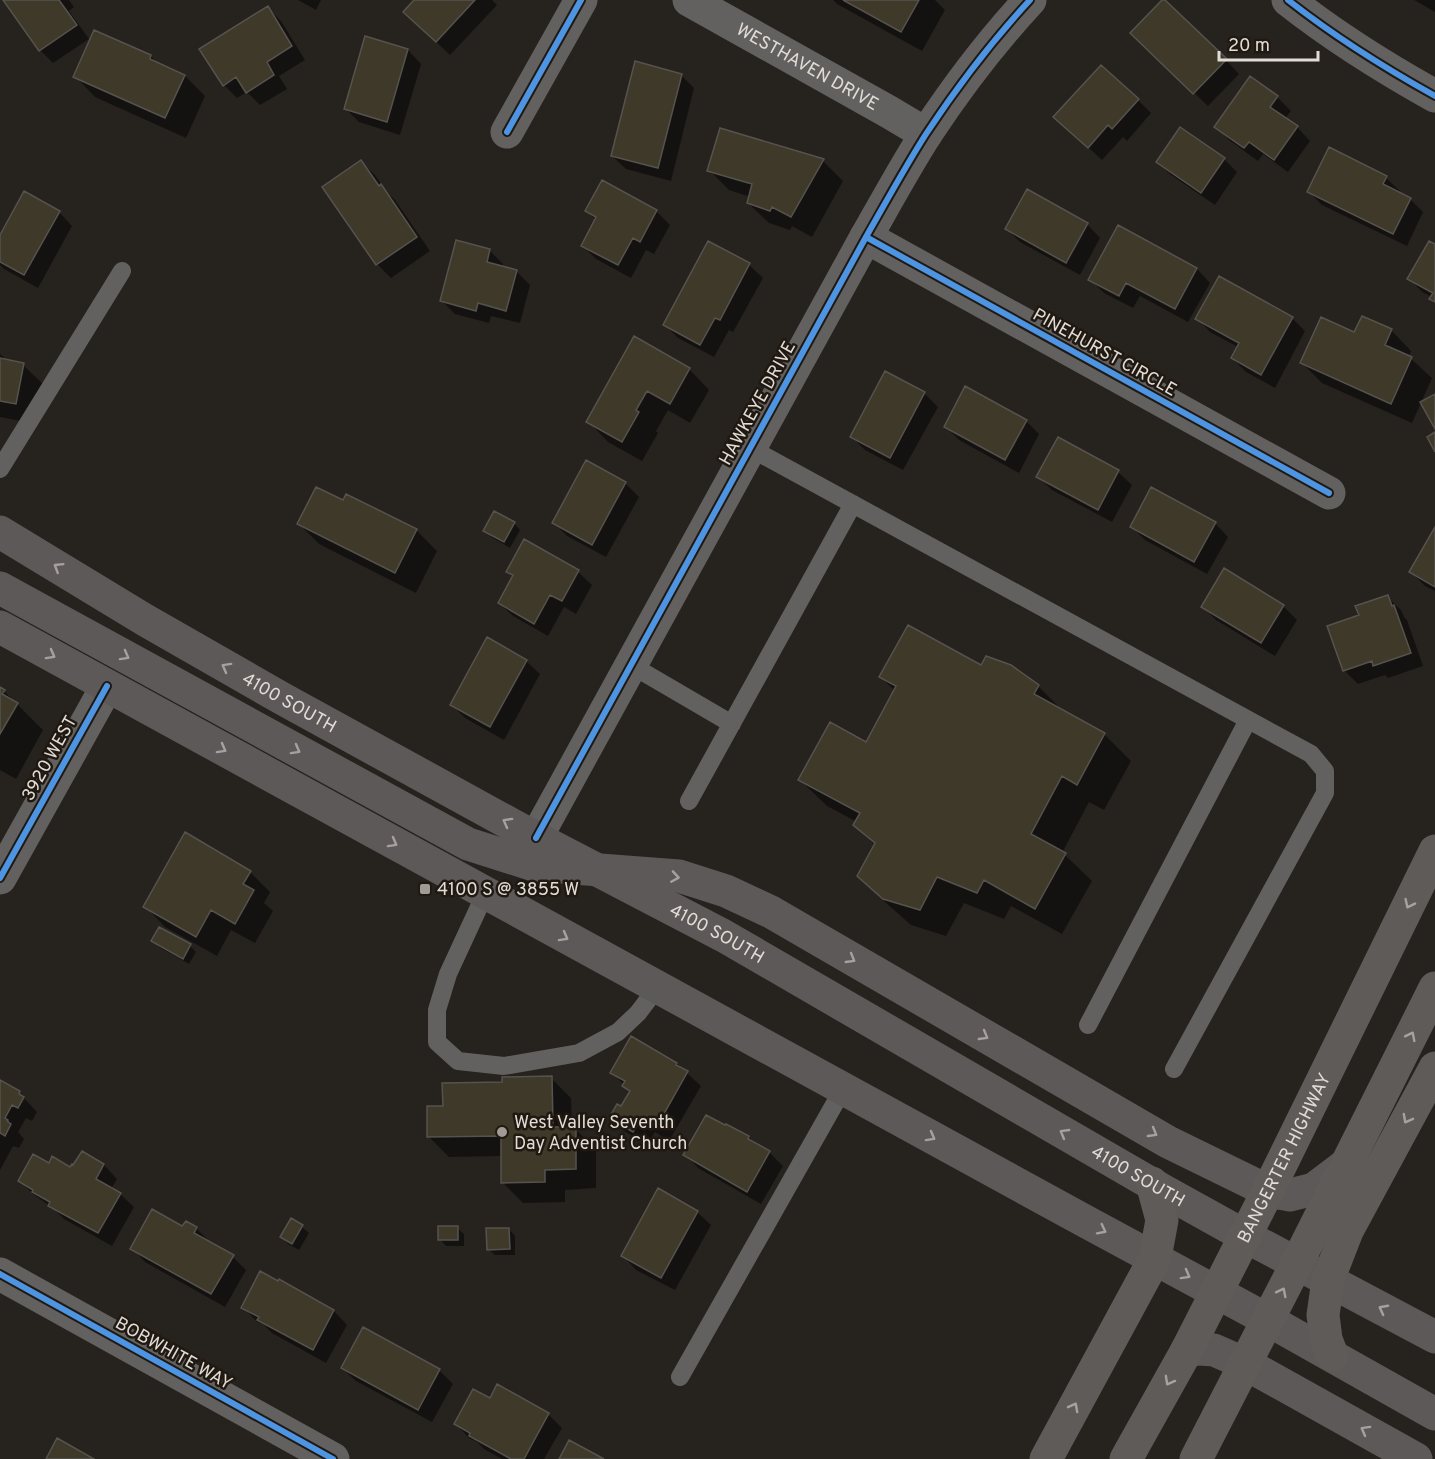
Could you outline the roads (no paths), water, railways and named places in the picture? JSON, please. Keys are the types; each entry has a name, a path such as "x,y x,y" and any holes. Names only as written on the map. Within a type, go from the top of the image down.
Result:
{"highway":[{"name":"BANGERTER HIGHWAY","path":"1126,1459 1187,1350 1268,1191 1435,851"},
{"path":"1196,1459 1435,988"},
{"path":"1332,1355 1326,1339 1323,1315 1328,1280 1347,1232 1435,1068"},
{"path":"1046,1459 1155,1258 1162,1220 1152,1183"}],"main road":[{"name":"4100 SOUTH","path":"0,531 214,660 536,838 724,936 913,1047 1245,1236 1435,1337"},
{"path":"0,588 468,844 534,865 679,876 726,891 771,912 1168,1142 1268,1191 1290,1195 1314,1189 1347,1164"},
{"path":"0,627 1332,1355 1435,1414"},
{"path":"1187,1350 1214,1350 1245,1364 1416,1459"}],"street":[{"path":"507,132 581,0"},
{"name":"WESTHAVEN DRIVE","path":"688,0 926,134"},
{"name":"HAWKEYE DRIVE","path":"536,838 866,237 926,134 990,46 1030,0"},
{"path":"1288,0 1360,53 1435,96"},
{"name":"PINEHURST CIRCLE","path":"866,237 1329,493"},
{"name":"3920 WEST","path":"4,860 107,686"},
{"name":"BOBWHITE WAY","path":"0,1274 333,1459"}],"lane":[{"path":"0,469 122,271"},
{"path":"750,448 1311,754 1325,771 1325,793 1174,1069"},
{"path":"689,801 854,504"},
{"path":"631,665 732,724"},
{"path":"1088,1025 1248,720"},
{"path":"485,894 448,974 437,1010 437,1042 458,1061 504,1066 579,1053 618,1032 638,1013 657,988"},
{"path":"680,1377 843,1089"}],"place":[{"name":"4100 S @ 3855 W","path":"425,889"},
{"name":"West Valley Seventh Day Adventist Church","path":"502,1132"}]}
